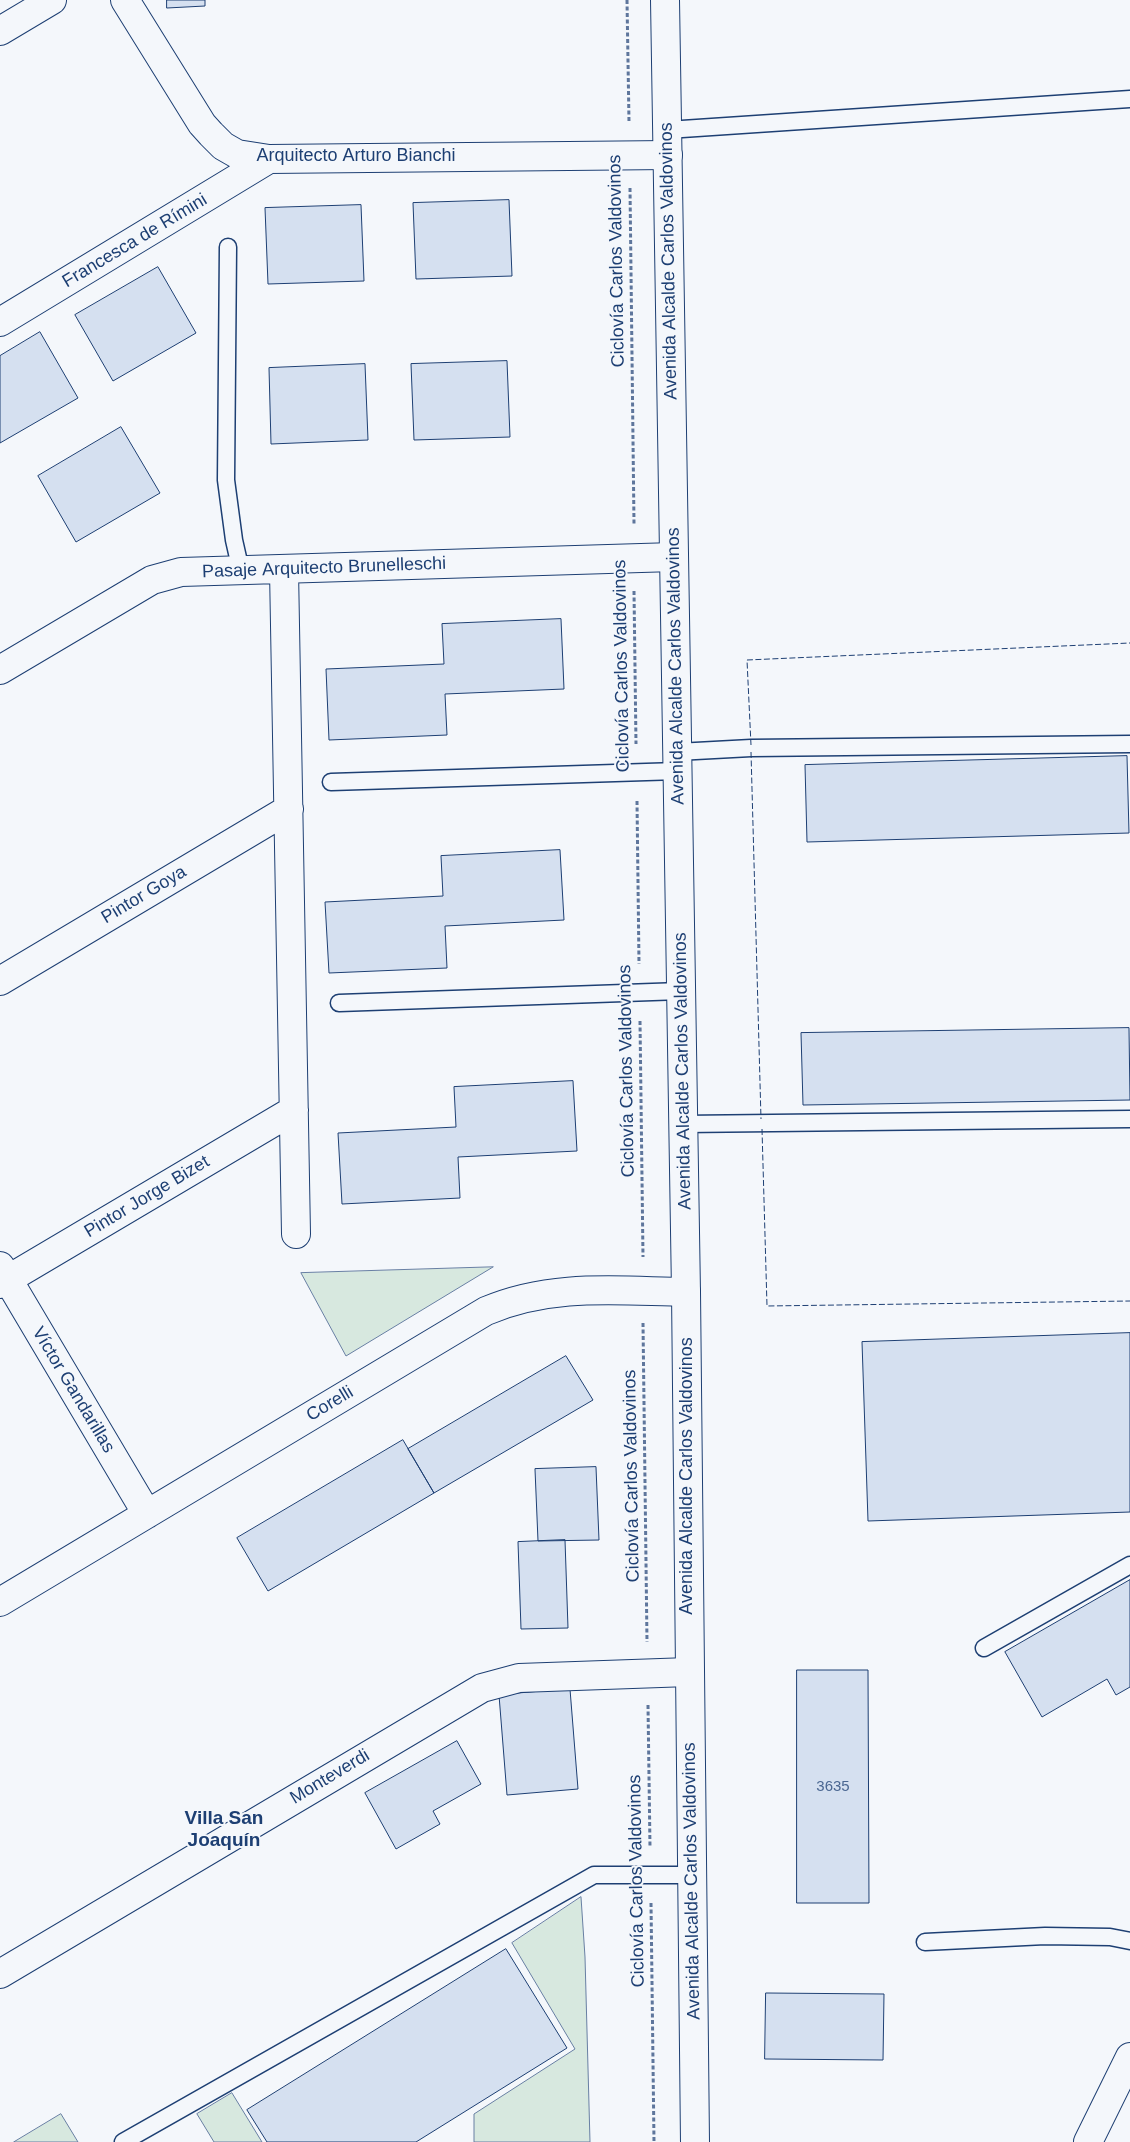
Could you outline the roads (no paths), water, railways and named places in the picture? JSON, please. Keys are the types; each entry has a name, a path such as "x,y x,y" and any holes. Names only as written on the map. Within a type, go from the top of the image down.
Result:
{"street":[{"path":"0,31 52,0"},
{"name":"Arquitecto Arturo Bianchi","path":"124,0 202,124 223,146 237,154 269,159 629,155 668,142"},
{"name":"Avenida Alcalde Carlos Valdovinos","path":"665,0 684,1124 695,2142"},
{"name":"Francesca de Rímini","path":"0,322 269,159"},
{"name":"Pasaje Arquitecto Brunelleschi","path":"0,670 152,580 181,572 674,557"},
{"path":"284,570 296,1234"},
{"name":"Pintor Goya","path":"0,981 289,809"},
{"name":"Pintor Jorge Bizet","path":"3,1277 294,1110"},
{"name":"Víctor Gandarillas","path":"3,1277 147,1514"},
{"name":"Corelli","path":"0,1602 486,1311 530,1296 556,1292 592,1290 686,1292"},
{"name":"Monteverdi","path":"0,1974 482,1688 519,1678 648,1675 689,1672"},
{"path":"1088,2142 1130,2057"}],"lane":[{"path":"668,142 1130,99"},
{"path":"228,247 226,480 234,540 241,571"},
{"path":"331,782 637,774 678,761 751,748 1130,744"},
{"path":"340,1003 639,994 681,991"},
{"path":"684,1124 1130,1119"},
{"path":"984,1648 1130,1565"},
{"path":"123,2142 594,1875 692,1875"},
{"path":"925,1942 1046,1936 1110,1937 1130,1941"}],"district":[{"name":"Villa San Joaquín","path":"224,1830"}]}
